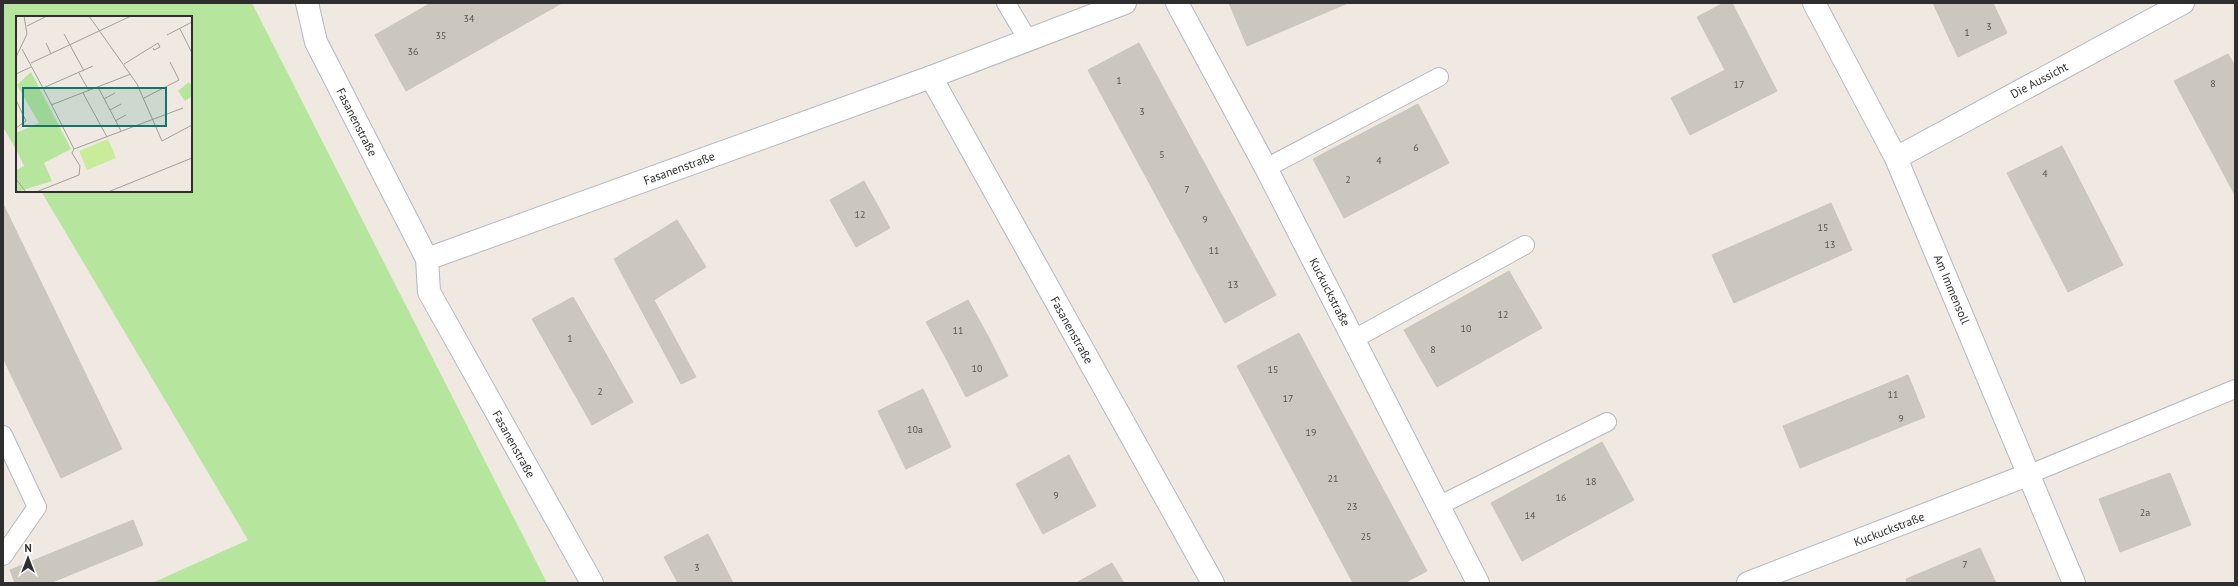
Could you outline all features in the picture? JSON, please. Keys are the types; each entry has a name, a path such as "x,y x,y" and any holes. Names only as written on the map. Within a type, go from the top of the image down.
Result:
{"street":[{"name":"Fasanenstraße","path":"307,3 316,42 427,259 429,292 592,583"},
{"name":"Fasanenstraße","path":"427,259 932,77 1125,3"},
{"name":"Kuckuckstraße","path":"1177,3 1266,168 1478,583"},
{"name":"Am Immensoll","path":"1814,3 1896,158 2030,474 2074,583"},
{"name":"Die Aussicht","path":"1896,158 2183,3"},
{"name":"Fasanenstraße","path":"932,77 1213,583"},
{"name":"Kuckuckstraße","path":"1748,583 2030,474"}],"lane":[{"path":"1006,3 1028,40"},
{"path":"1266,168 1439,77"},
{"path":"1354,339 1525,245"},
{"path":"2030,474 2235,389"},
{"path":"1438,506 1607,422"},
{"path":"3,435 37,507 3,556"}],"green space":[{"path":"3,3 252,3 547,583 152,583 248,540 42,192 192,192 192,16 16,16 16,149 3,127"}],"building":[{"path":"431,3 562,3 406,91 375,35"},
{"path":"1229,3 1348,3 1247,46"},
{"path":"1724,3 1732,3 1777,91 1690,135 1671,98 1725,70 1697,17"},
{"path":"1933,3 1993,3 2007,33 1958,57"},
{"path":"1139,43 1276,295 1225,323 1088,70"},
{"path":"2228,54 2235,66 2235,195 2174,81"},
{"path":"1418,104 1449,163 1344,218 1313,159"},
{"path":"2062,146 2123,265 2068,292 2007,173"},
{"path":"864,181 890,228 856,247 830,200"},
{"path":"1831,203 1852,250 1734,303 1712,255"},
{"path":"3,204 122,449 61,478 3,358"},
{"path":"677,220 706,267 654,300 696,377 681,384 614,259"},
{"path":"1509,271 1542,328 1437,387 1404,330"},
{"path":"573,297 607,356 566,379 532,319"},
{"path":"968,300 989,338 947,360 926,322"},
{"path":"1299,333 1427,571 1404,583 1353,583 1237,366"},
{"path":"989,338 1008,376 966,397 947,360"},
{"path":"607,356 633,402 592,425 566,379"},
{"path":"1908,375 1925,417 1800,468 1783,426"},
{"path":"923,389 951,447 906,469 878,411"},
{"path":"1602,442 1634,500 1522,561 1491,503"},
{"path":"1069,455 1096,506 1043,534 1016,484"},
{"path":"2170,473 2191,525 2120,552 2099,499"},
{"path":"133,520 143,545 50,583 15,583 10,570"},
{"path":"708,534 730,577 718,583 678,583 664,557"},
{"path":"1980,548 1996,583 1907,583 1906,579"},
{"path":"1112,563 1124,583 1076,583"},
{"path":"730,577 733,583 718,583"}]}
